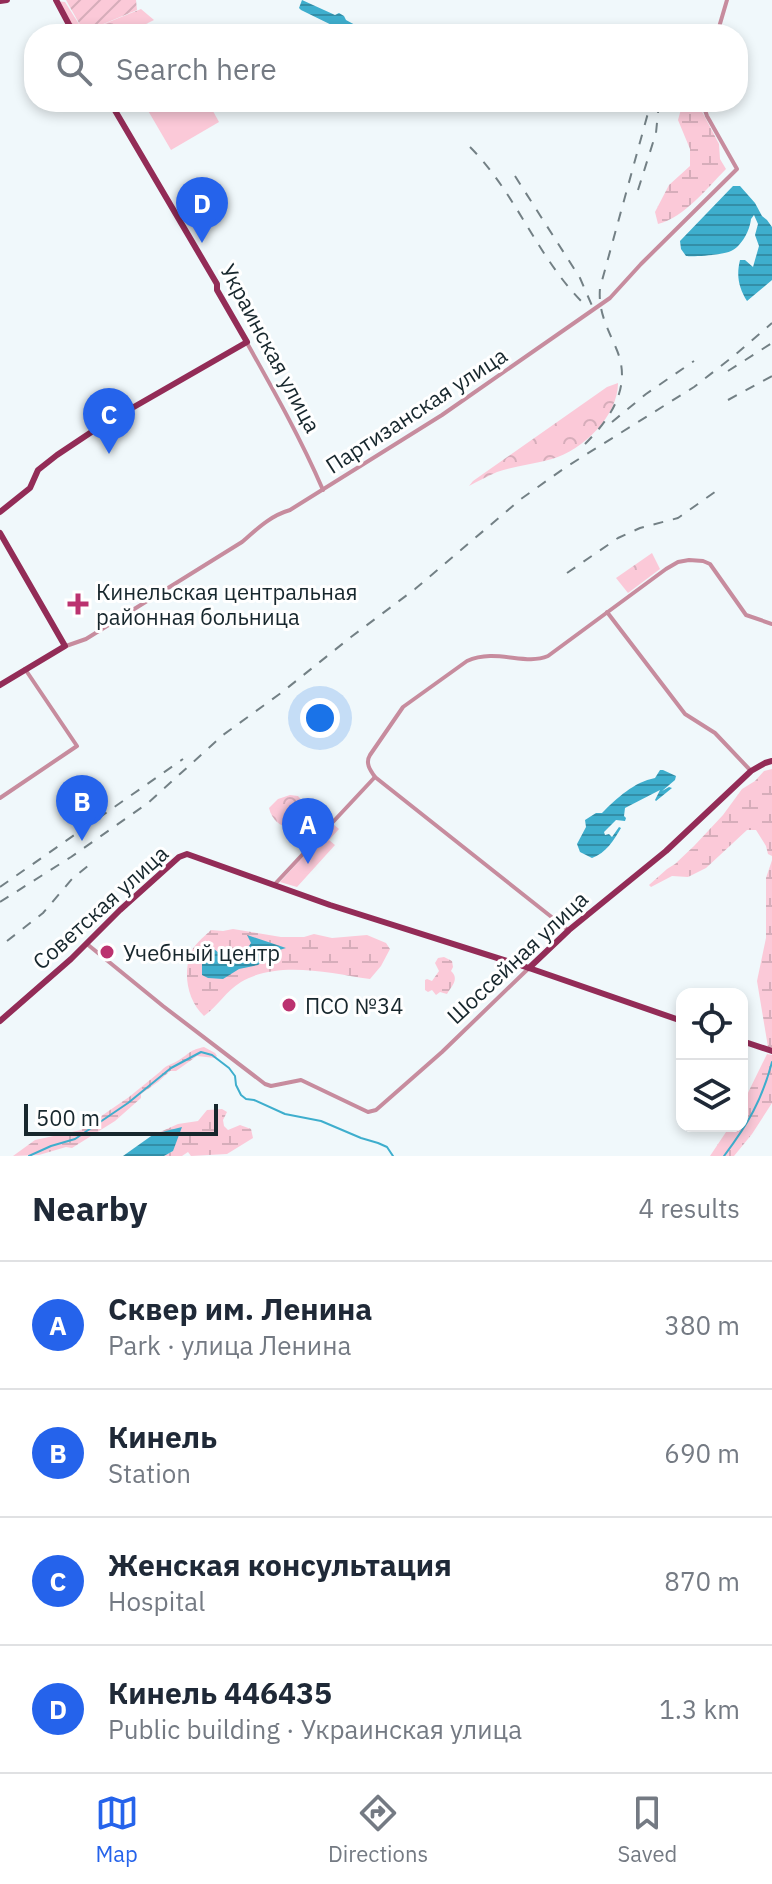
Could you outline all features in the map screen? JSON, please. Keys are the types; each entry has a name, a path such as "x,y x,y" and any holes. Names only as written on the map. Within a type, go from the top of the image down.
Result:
{"main road":[{"path":"0,1 7,0"},
{"path":"56,0 69,24"},
{"name":"Украинская улица","path":"116,112 217,284 217,290 247,342"},
{"path":"0,512 30,488 38,470 57,455 99,427 247,342"},
{"path":"0,533 65,646 0,685"},
{"name":"Шоссейная улица","path":"529,968 569,930 666,851 751,771 772,761"},
{"name":"Советская улица","path":"0,1021 183,855 274,885"},
{"path":"274,885 676,1019"},
{"path":"748,1043 772,1051"}],"street":[{"path":"720,24 727,0"},
{"name":"Партизанская улица","path":"65,646 86,639 229,550 274,516 290,510 442,415 610,298 737,169 706,112"},
{"name":"Украинская улица","path":"247,342 300,439 323,490"},
{"path":"569,930 375,777 368,765 368,757 400,711 450,673 479,656 537,660 548,656 639,587 678,562 689,560 710,564 746,615 771,623"},
{"path":"607,612 685,714 715,733 751,771"},
{"path":"0,798 77,746 25,669"},
{"path":"274,885 375,777"},
{"name":"Шоссейная улица","path":"87,944 265,1084 271,1086 301,1080 372,1112 442,1052 529,968"}],"green space":[{"path":"66,0 136,0 137,10 103,24 80,24"},
{"path":"56,1 65,2 79,24 69,24"},
{"path":"141,9 154,20 146,24 104,24"},
{"path":"149,112 214,112 219,122 171,150"},
{"path":"680,112 702,112 719,144 720,159 726,169 686,209 658,224 655,212 669,185 690,166 690,149 678,120"},
{"path":"618,383 612,408 587,440 564,455 497,472 469,486 607,387"},
{"path":"652,553 660,569 628,593 616,578"},
{"path":"772,769 772,856 756,830 747,830 706,868 688,877 672,876 651,887 649,885 694,846 742,789 764,771"},
{"path":"298,796 305,804 302,824 286,827 277,822 269,808 278,799"},
{"path":"333,824 339,829 329,840 335,845 297,887 280,882"},
{"path":"772,860 772,1048 768,1047 757,981 766,938 766,878"},
{"path":"233,929 281,937 367,935 386,943 390,949 370,979 304,970 271,971 241,982 204,1016 188,988 187,971 191,952 211,930"},
{"path":"438,958 452,961 451,971 455,980 447,994 440,992 436,995 432,990 425,990 425,980 432,981 439,971 435,963"},
{"path":"204,1047 217,1056 197,1056 176,1071 170,1071 141,1094 141,1098 115,1121 72,1148 39,1155 13,1156 35,1140 81,1130 165,1067"},
{"path":"767,1054 772,1055 772,1103 734,1156 710,1156 726,1132 748,1132 748,1093"},
{"path":"222,1109 227,1112 223,1120 228,1130 240,1125 251,1129 253,1138 227,1154 191,1156 188,1152 182,1156 164,1156 173,1151 160,1132 178,1124 198,1121 207,1110"}],"water":[{"path":"302,0 335,15 339,13 353,24 330,24 299,8"},
{"path":"733,186 740,186 772,227 772,280 747,301 740,287 738,271 740,260 753,267 759,246 755,235 758,224 754,215 742,242 727,252 686,256 680,241"},
{"path":"660,770 676,776 662,791 672,788 656,801 660,790 625,808 625,821 616,820 604,832 612,837 621,828 601,853 592,858 580,852 577,844 586,827 585,820 602,813 633,787 655,778"},
{"path":"247,935 286,948 273,952 258,965 239,969 223,979 202,975 202,956 209,945 219,953 247,949 251,943"},
{"path":"182,1127 173,1151 164,1156 123,1156 154,1134"}],"waterway":[{"path":"29,1156 75,1139 128,1103 171,1068 201,1052 212,1055 229,1068 241,1095 246,1099 285,1114 321,1121 378,1143 387,1147 393,1156"},
{"path":"724,1156 753,1111 772,1062"}],"railway":[{"path":"585,444 611,412 621,388 621,362 602,312 600,288 648,112"},
{"path":"638,190 656,133 658,112"},
{"path":"470,147 501,184 552,266 583,303"},
{"path":"515,176 580,278 593,308"},
{"path":"0,902 148,803 223,735 415,589 521,499 566,467 694,387 772,323"},
{"path":"728,371 772,343"},
{"path":"612,422 694,361"},
{"path":"728,400 772,376"},
{"path":"567,573 618,538 640,528 678,518 719,489"},
{"path":"0,887 183,759"},
{"path":"7,941 43,913 72,879 89,865"}],"place":[{"name":"Кинель 446435","path":"202,243"},
{"name":"Женская консультация","path":"109,454"},
{"name":"Кинельская центральная районная больница","path":"78,604"},
{"name":"Кинель","path":"82,841"},
{"name":"Сквер им. Ленина","path":"308,864"},
{"name":"Учебный центр","path":"107,952"},
{"name":"ПСО №34","path":"289,1005"}]}
